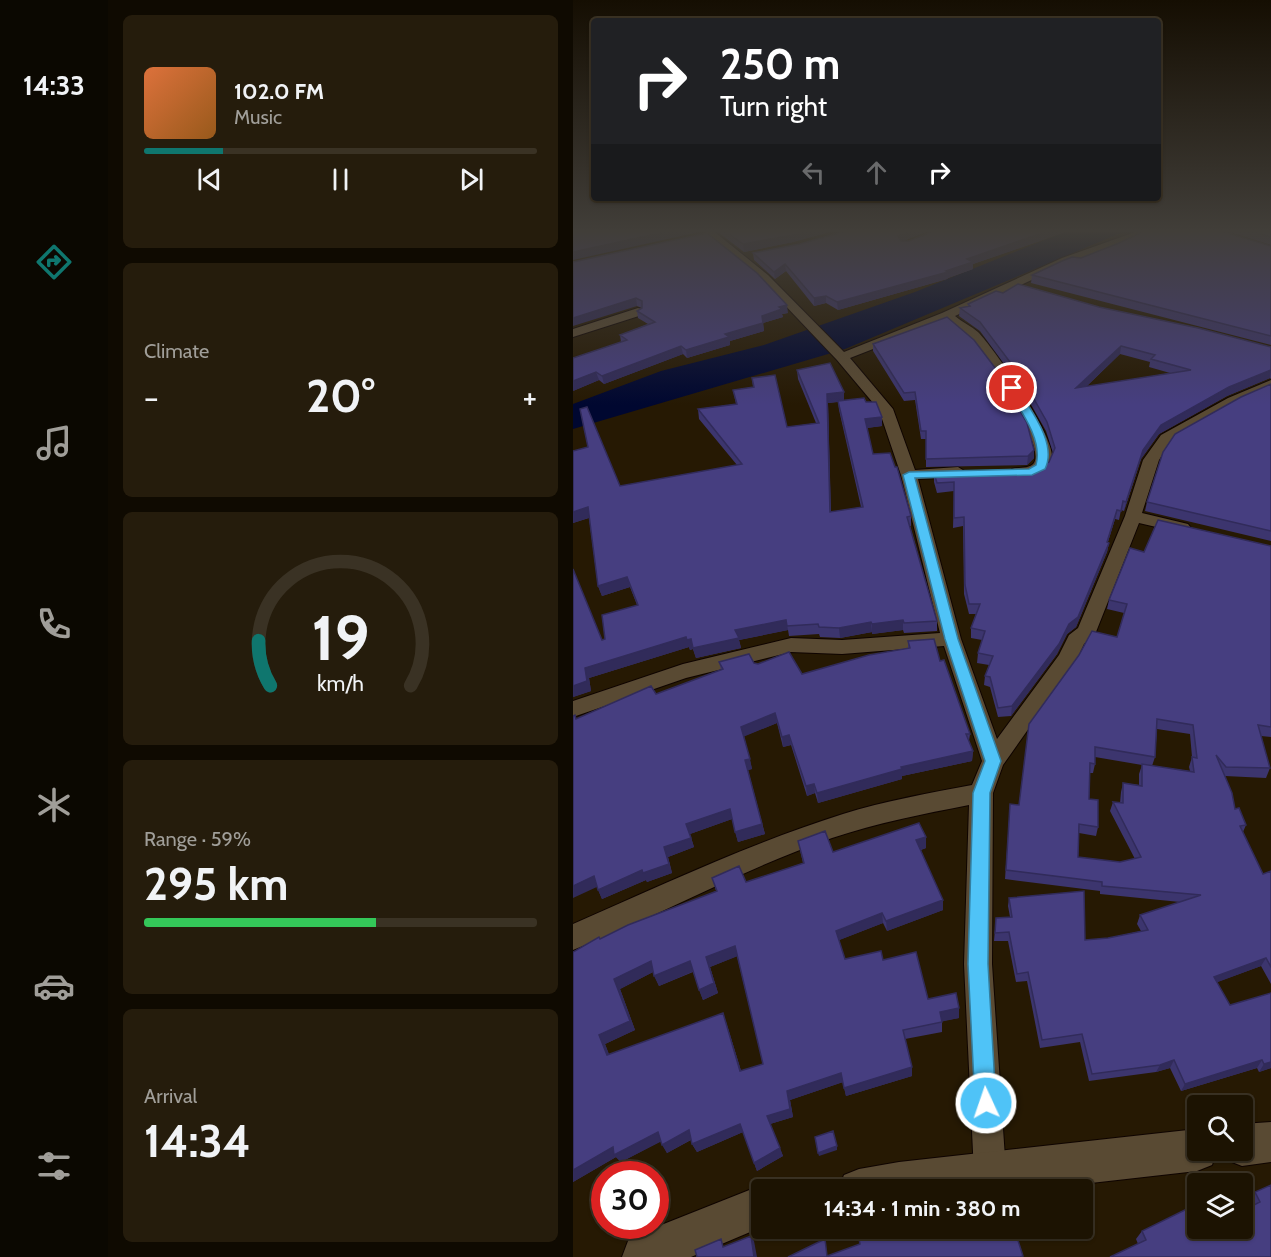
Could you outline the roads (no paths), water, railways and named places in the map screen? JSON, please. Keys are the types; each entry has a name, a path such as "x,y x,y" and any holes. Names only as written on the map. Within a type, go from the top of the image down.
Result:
{"street":[{"path":"774,288 841,356 886,409 909,475 951,639 993,761"},
{"path":"841,356 945,316 1003,288"},
{"path":"1024,288 1029,289"},
{"path":"573,333 637,312"},
{"path":"945,316 973,335 1012,388 1037,432 1044,456 1041,466 1032,472 1002,472"},
{"path":"990,1173 978,964 981,793 993,761 1068,658 1076,640 1086,632 1133,516 1151,460 1166,438 1233,401 1271,384"},
{"path":"909,475 971,472"},
{"path":"1133,516 1195,531"},
{"path":"573,709 683,671 791,645 842,647 951,639"},
{"path":"573,937 708,877 827,829 906,807 981,793"},
{"path":"1253,1144 1271,1142"},
{"path":"944,1179 1187,1151"},
{"path":"644,1257 657,1249 751,1211"}],"water":[{"path":"926,288 991,288 845,349 573,429 573,404 661,371 764,345"}]}
